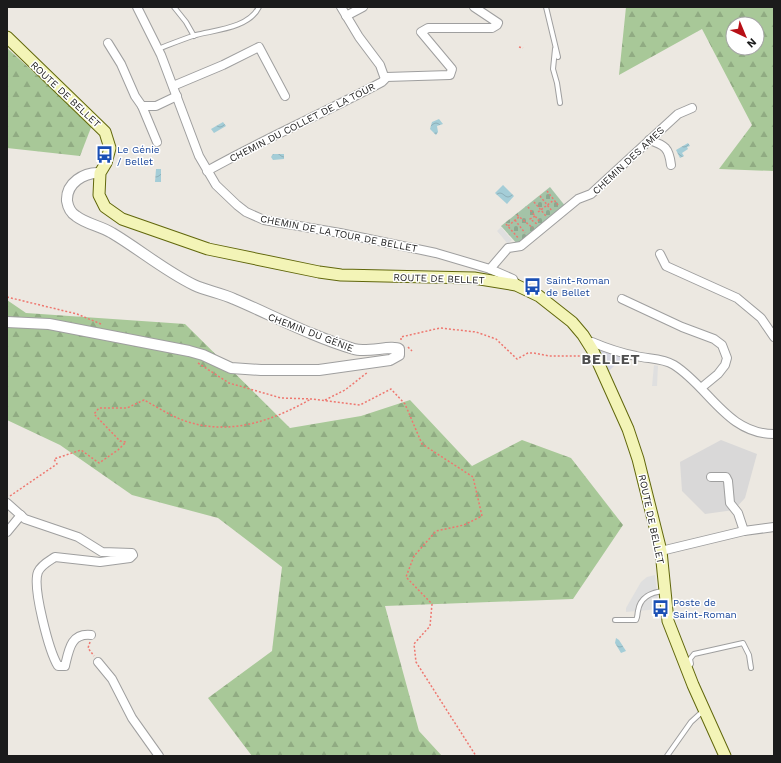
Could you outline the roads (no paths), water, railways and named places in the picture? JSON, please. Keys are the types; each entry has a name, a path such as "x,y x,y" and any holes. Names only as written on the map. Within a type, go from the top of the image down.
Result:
{"main road":[{"name":"ROUTE DE BELLET","path":"7,37 105,132 110,148 106,163 100,173 99,195 102,204 108,211 129,222 208,248 341,275 474,278 516,285 539,296 556,308 576,326 589,343 628,429 638,459 661,551 668,621 704,711 725,756"}],"street":[{"name":"CHEMIN DE LA TOUR DE BELLET","path":"137,7 158,49 199,156 216,185 231,201 246,212 264,220 340,233 436,253 490,269 513,279 516,285"},
{"name":"CHEMIN DU COLLET DE LA TOUR","path":"207,171 296,124 382,82 386,77 341,7"},
{"path":"346,16 363,7"},
{"path":"386,77 450,75 452,70 421,32 428,28 492,28 497,25 498,23 494,19 474,7"},
{"path":"108,43 121,64 135,96 142,106 157,142"},
{"path":"173,86 223,65 259,47 285,96"},
{"path":"142,106 156,106 177,96"},
{"name":"CHEMIN DES AMES","path":"490,269 508,248 520,246 578,199 591,194 678,114 692,108"},
{"path":"650,140 662,144 670,153 671,165"},
{"name":"CHEMIN DU GÉNIE","path":"7,322 49,324 189,351 203,355 231,368 261,370 319,370 397,358 400,353 399,349 396,348 376,351 356,350 307,332 233,298 195,285 100,226 75,216 68,206 70,187 76,181 85,176 100,173"},
{"path":"660,254 666,266 737,298 762,318 774,337"},
{"path":"622,299 682,328 714,339 722,345 727,358 725,365 718,374 701,388"},
{"path":"589,343 592,342 614,350 673,364 701,388 720,409 734,421 750,429 766,434 774,434"},
{"path":"710,477 726,477 728,481 730,503 738,513 744,531"},
{"path":"7,503 32,522 78,537 102,552 132,553 133,555 130,558 100,562 55,557 41,567 37,573 37,589 43,622 58,666 65,666 74,639 82,634 91,634"},
{"path":"7,532 21,515"},
{"path":"661,551 744,531 774,526"},
{"path":"98,662 114,682 132,718 159,756"}],"lane":[{"path":"174,7 186,22 194,36"},
{"path":"158,49 194,36 228,29 257,12 259,7"},
{"path":"546,7 558,57"},
{"path":"555,49 553,69 558,83 560,102"},
{"path":"615,620 636,620 639,607 645,598 655,592 664,591"},
{"path":"686,668 690,667 690,659 694,654 743,643 749,655 750,668"},
{"path":"667,756 694,719 704,711"}],"water":[{"path":"439,119 443,124 437,126 438,132 436,135 430,129 432,122"},
{"path":"223,122 226,126 214,133 211,129"},
{"path":"688,143 690,146 687,147 688,149 682,153 684,156 680,158 676,150"},
{"path":"273,154 284,154 284,159 273,160 271,157"},
{"path":"156,169 161,169 161,182 155,182"},
{"path":"503,185 514,196 507,204 495,193"},
{"path":"616,638 626,651 621,653 615,643"}],"place":[{"name":"Le Génie / Bellet","path":"104,155"},
{"name":"Saint-Roman de Bellet","path":"533,286"},
{"name":"Poste de Saint-Roman","path":"660,608"}],"district":[{"name":"BELLET","path":"611,359"}]}
